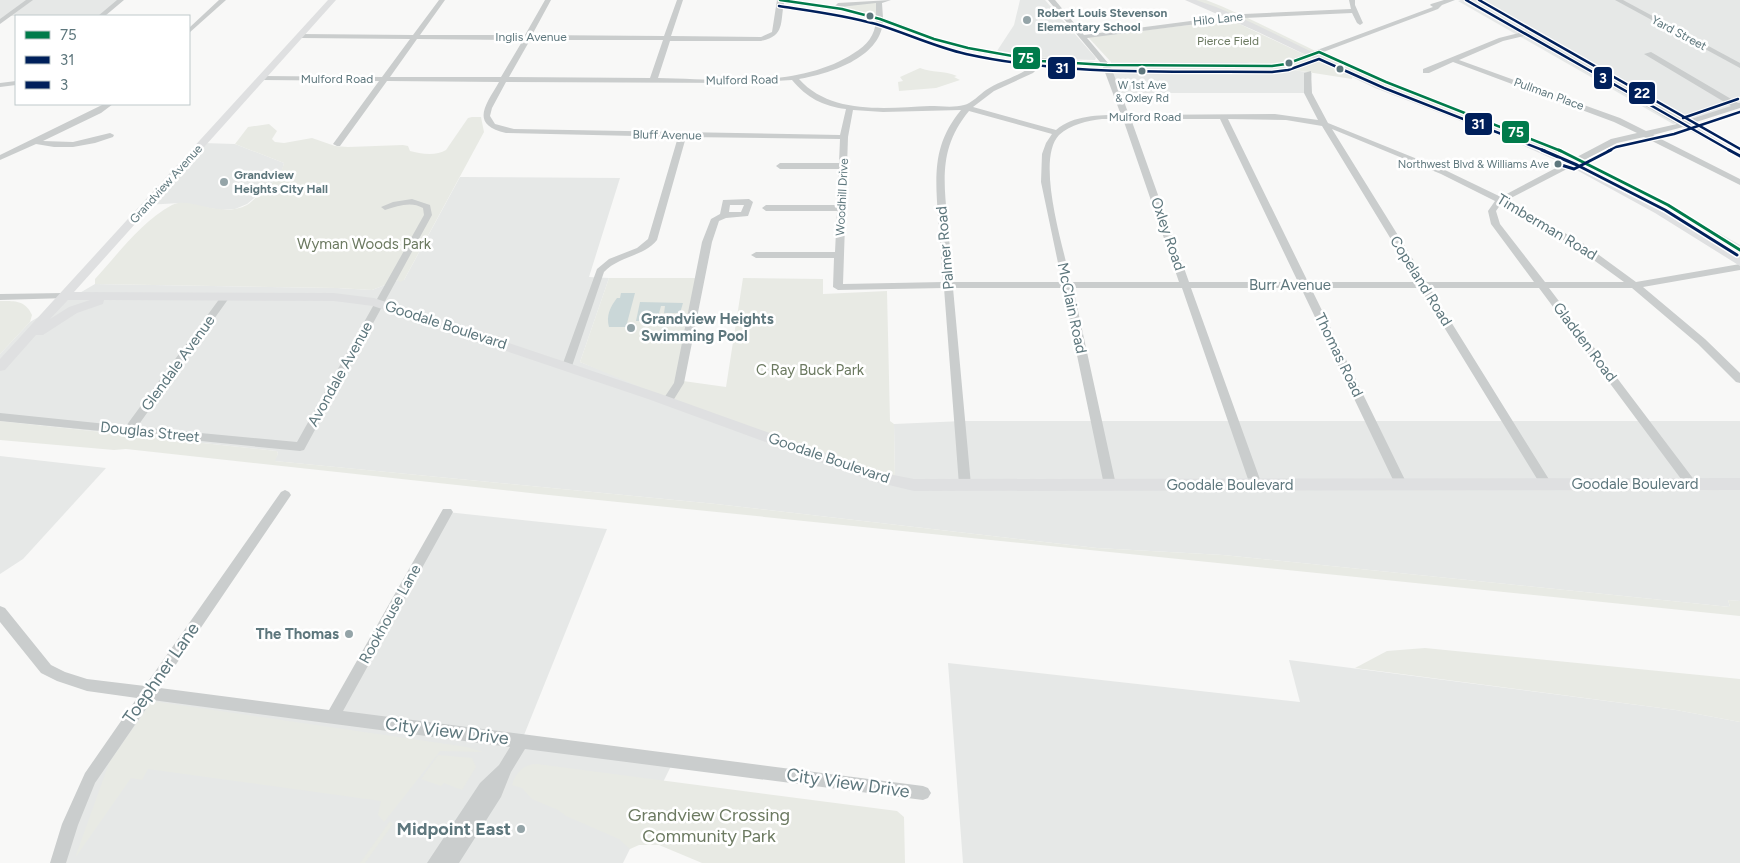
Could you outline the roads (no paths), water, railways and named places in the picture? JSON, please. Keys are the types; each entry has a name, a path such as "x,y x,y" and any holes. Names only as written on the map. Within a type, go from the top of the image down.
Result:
{"main road":[{"name":"Grandview Avenue","path":"0,367 332,0"},
{"path":"1189,0 1386,82 1524,135 1668,206 1740,250"},
{"path":"1206,0 1244,16 1315,53"},
{"path":"1576,161 1740,262"},
{"name":"Goodale Boulevard","path":"64,296 334,297 380,303 667,401 877,477 914,484 1740,484"},
{"path":"22,344 63,315 83,305 140,296"}],"street":[{"path":"0,22 30,0"},
{"path":"102,15 121,0"},
{"path":"190,30 223,0"},
{"path":"337,144 442,0"},
{"path":"504,80 548,0"},
{"path":"653,81 680,0"},
{"path":"780,0 829,6 880,19 934,39 960,46 1041,61 1107,65 1272,66 1286,64 1361,37 1452,0"},
{"name":"Inglis Avenue","path":"300,36 761,39 770,37 775,33 780,0"},
{"path":"829,6 888,0"},
{"name":"Oxley Road","path":"1051,0 1107,65 1256,485"},
{"path":"1352,0 1352,5 1360,23"},
{"path":"1466,0 1740,156"},
{"name":"Yard Street","path":"1618,0 1740,66"},
{"path":"794,78 831,68 859,54 875,39 880,19 879,1"},
{"name":"Hilo Lane","path":"1081,37 1244,16 1355,11"},
{"path":"1426,71 1501,39 1524,34"},
{"path":"1648,54 1739,105"},
{"name":"Pullman Place","path":"1453,60 1599,112 1740,182"},
{"name":"Palmer Road","path":"965,485 939,177 943,145 966,108 1003,83 1037,68 1041,61"},
{"name":"Copeland Road","path":"1308,73 1308,93 1314,107 1546,484"},
{"name":"Mulford Road","path":"262,78 653,81 759,81 794,78 811,95 833,104 850,107 966,108 1056,133 1068,124 1081,119 1126,117 1282,117 1324,124"},
{"name":"Bluff Avenue","path":"504,80 486,114 487,122 491,126 516,132 844,138"},
{"path":"0,86 15,84"},
{"path":"0,158 107,105"},
{"path":"1503,200 1614,141 1684,124 1739,105"},
{"name":"Woodhill Drive","path":"838,287 844,138 850,107"},
{"name":"Thomas Road","path":"1223,117 1401,484"},
{"name":"Timberman Road","path":"1324,124 1435,168 1503,200 1558,230 1636,285 1700,340 1740,379"},
{"name":"McClain Road","path":"1056,133 1048,145 1043,164 1045,182 1110,485"},
{"path":"35,141 52,145 82,144 110,135"},
{"path":"566,366 600,271 608,263 644,249 652,240 682,136"},
{"path":"780,166 843,166"},
{"name":"Gladden Road","path":"1503,200 1494,206 1492,211 1494,220 1691,484"},
{"name":"Avondale Avenue","path":"300,447 428,215 427,207 419,202 403,202 386,207"},
{"path":"766,208 842,208"},
{"path":"667,401 679,383 707,242 715,219 724,214"},
{"path":"756,255 839,255"},
{"name":"Burr Avenue","path":"838,287 898,284 1636,285 1740,267"},
{"name":"Goodale Boulevard","path":"0,297 64,296"},
{"name":"Glendale Avenue","path":"129,430 226,296"},
{"name":"Douglas Street","path":"0,417 300,447"},
{"name":"Toephner Lane","path":"58,863 70,824 90,778 285,495"},
{"name":"Rookhouse Lane","path":"333,716 447,512"},
{"name":"City View Drive","path":"0,612 46,669 62,677 87,685 923,793"},
{"path":"435,863 454,844 496,792 505,768 522,741"},
{"path":"450,863 454,844"}],"place":[{"name":"Robert Louis Stevenson Elementary School","path":"1027,20"},
{"name":"W 1st Ave & Oxley Rd","path":"1142,71"},
{"name":"Northwest Blvd & Williams Ave","path":"1558,164"},
{"name":"Grandview Heights City Hall","path":"224,182"},
{"name":"Grandview Heights Swimming Pool","path":"631,328"},
{"name":"The Thomas","path":"349,634"},
{"name":"Midpoint East","path":"521,829"}],"park label":[{"name":"Pierce Field","path":"1228,41"},
{"name":"Wyman Woods Park","path":"364,244"},
{"name":"C Ray Buck Park","path":"810,370"},
{"name":"Grandview Crossing Community Park","path":"709,825"}]}
